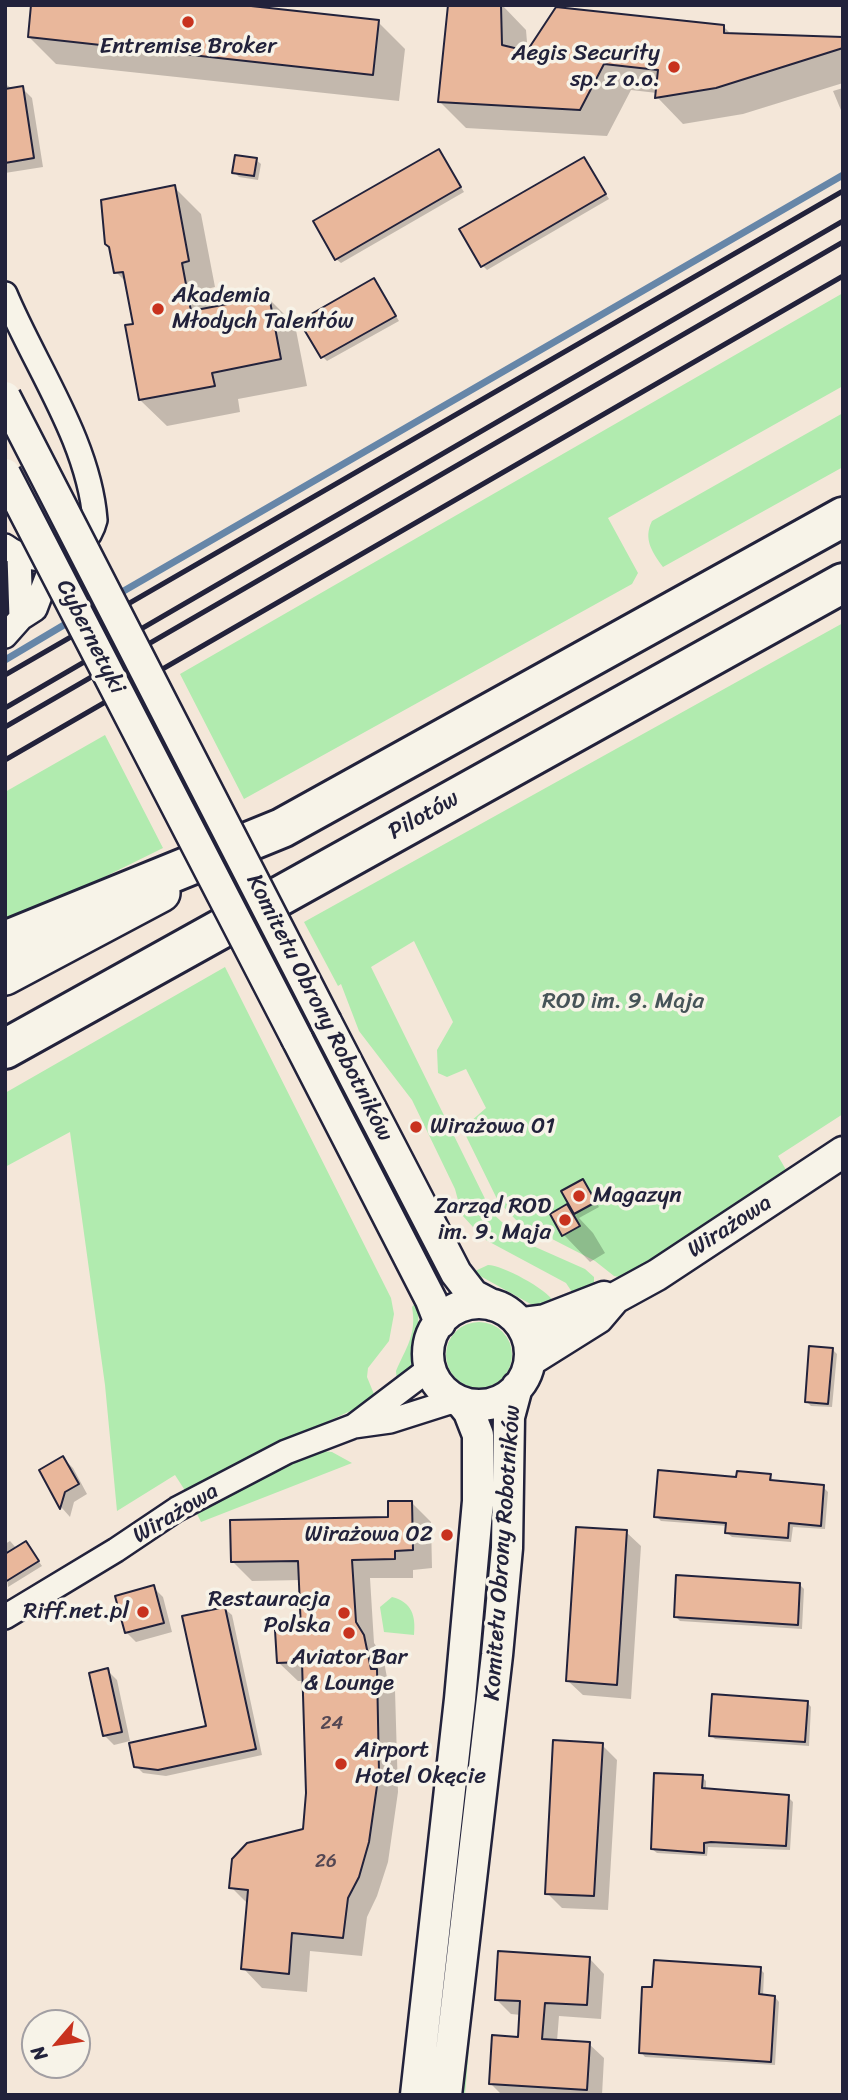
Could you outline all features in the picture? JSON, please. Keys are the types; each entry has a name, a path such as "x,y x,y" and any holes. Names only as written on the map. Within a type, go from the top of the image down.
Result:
{"highway":[{"path":"5,942 282,828 843,517"},
{"name":"Pilotów","path":"5,1049 843,583"}],"main road":[{"path":"5,976 282,828"}],"street":[{"name":"Cybernetyki","path":"5,294 48,381 88,481 94,520 93,528 80,544 67,554 49,559 12,551"},
{"name":"Cybernetyki","path":"5,397 161,699"},
{"name":"Cybernetyki","path":"5,474 131,716"},
{"path":"12,551 21,618"},
{"path":"5,636 21,618 35,609 49,572 49,559"},
{"name":"Komitetu Obrony Robotników","path":"161,699 456,1273 473,1295 492,1305"},
{"name":"Komitetu Obrony Robotników","path":"131,716 432,1300 440,1323"},
{"name":"Wirażowa","path":"531,1360 598,1318 615,1298 669,1267 843,1152"},
{"name":"Wirażowa","path":"522,1323 545,1320 603,1297 615,1298"},
{"path":"492,1305 505,1310 522,1323 530,1343 531,1360 517,1387 509,1394 486,1403 458,1401 434,1380 429,1369 427,1350 440,1323 463,1307 492,1305"},
{"name":"Wirażowa","path":"354,1426 429,1369"},
{"name":"Komitetu Obrony Robotników","path":"446,2095 497,1655 507,1548 509,1416 517,1387"},
{"name":"Komitetu Obrony Robotników","path":"416,2095 463,1674 478,1501 478,1435 469,1412 458,1401"},
{"name":"Wirażowa","path":"5,1616 116,1550 177,1508 286,1452 354,1426 390,1421 458,1401"}],"green space":[{"path":"843,293 843,386 608,518 638,573 632,584 244,799 180,674"},
{"path":"843,413 843,467 663,567 652,551 649,540 652,521"},
{"name":"ROD im. 9. Maja","path":"843,623 843,1114 778,1156 789,1175 623,1278 614,1276 595,1261 517,1221 498,1201 466,1136 470,1122 486,1108 466,1069 447,1077 438,1073 437,1050 453,1022 414,941 371,967 492,1213 524,1242 585,1269 594,1277 594,1285 576,1298 566,1283 484,1239 462,1215 455,1189 412,1100 359,1031 341,984 338,986 304,922"},
{"path":"105,735 163,848 5,926 5,792"},
{"path":"225,967 391,1298 394,1314 389,1341 368,1368 367,1377 376,1399 258,1454 186,1492 175,1475 117,1511 105,1385 70,1132 5,1167 5,1093"},
{"path":"488,1265 524,1279 554,1302 536,1307 473,1272"},
{"path":"417,1301 418,1327 410,1369 408,1376 397,1383 396,1371 410,1341 412,1307"},
{"path":"473,1322 485,1322 503,1331 510,1342 510,1368 503,1379 492,1386 473,1388 460,1383 451,1374 446,1361 446,1349 451,1336 460,1327"},
{"path":"320,1451 332,1452 352,1463 201,1522 195,1510 287,1464"},
{"path":"392,1597 404,1602 411,1611 414,1635 384,1632 380,1607"},
{"path":"471,2024 465,2095 462,2095"}],"building":[{"path":"31,5 242,5 379,20 373,75 28,37"},
{"path":"448,5 501,5 502,45 527,51 556,7 724,25 724,33 843,37 843,48 716,88 655,98 658,70 604,64 580,110 438,102"},
{"path":"23,86 34,158 5,163 5,89"},
{"path":"439,149 461,187 335,260 313,221"},
{"path":"235,155 257,158 254,176 232,173"},
{"path":"584,157 606,194 481,267 459,229"},
{"path":"175,185 189,261 182,263 191,311 269,296 281,359 212,373 215,386 139,400 125,325 133,324 123,272 114,273 109,247 105,244 101,200"},
{"path":"374,278 396,316 321,358 299,321"},
{"name":"Magazyn","path":"583,1179 596,1202 574,1214 561,1191"},
{"name":"Zarząd ROD im. 9. Maja","path":"567,1204 580,1226 562,1236 550,1214"},
{"path":"809,1346 833,1348 828,1404 805,1402"},
{"path":"63,1456 79,1484 65,1492 60,1509 39,1470"},
{"path":"658,1470 736,1477 737,1471 771,1474 770,1480 824,1485 821,1526 789,1523 788,1538 725,1533 726,1523 654,1517"},
{"path":"388,1501 412,1501 413,1550 395,1551 395,1559 352,1560 356,1622 364,1635 371,1669 377,1669 379,1772 369,1842 359,1877 348,1898 343,1938 292,1933 289,1974 241,1969 248,1890 229,1888 232,1859 247,1843 303,1829 306,1793 302,1662 277,1663 275,1630 301,1630 298,1561 231,1562 230,1520 388,1517"},
{"path":"576,1527 627,1530 617,1685 566,1681"},
{"path":"26,1541 39,1561 5,1582 5,1554"},
{"path":"676,1575 800,1583 798,1625 674,1617"},
{"path":"154,1585 164,1623 125,1633 115,1596"},
{"path":"225,1607 256,1749 158,1770 134,1767 129,1743 206,1726 182,1616"},
{"path":"108,1668 122,1732 103,1736 89,1673"},
{"path":"712,1694 808,1701 805,1742 709,1736"},
{"path":"553,1740 603,1743 594,1896 545,1894"},
{"path":"654,1773 703,1775 702,1788 789,1795 786,1846 711,1842 704,1843 704,1853 651,1849"},
{"path":"498,1951 590,1957 587,2005 545,2003 542,2039 590,2042 587,2090 489,2084 492,2035 518,2037 520,2001 495,2000"},
{"path":"654,1960 761,1967 759,1994 775,1996 771,2062 639,2053 642,1987 652,1987"}],"waterway":[{"path":"115,596 843,175"},
{"path":"5,660 74,619"}],"railway":[{"path":"5,675 843,191"},
{"path":"5,708 843,221"},
{"path":"5,727 843,242"},
{"path":"5,760 843,276"}],"place":[{"name":"Entremise Broker","path":"188,22"},
{"name":"Aegis Security sp. z o.o.","path":"674,67"},
{"name":"Akademia Młodych Talentów","path":"158,309"},
{"name":"Wirażowa 01","path":"416,1127"},
{"name":"Magazyn","path":"579,1196"},
{"name":"Zarząd ROD im. 9. Maja","path":"565,1220"},
{"name":"Wirażowa 02","path":"447,1535"},
{"name":"Riff.net.pl","path":"143,1612"},
{"name":"Restauracja Polska","path":"344,1613"},
{"name":"Aviator Bar & Lounge","path":"349,1633"},
{"name":"Airport Hotel Okęcie","path":"341,1764"}]}
